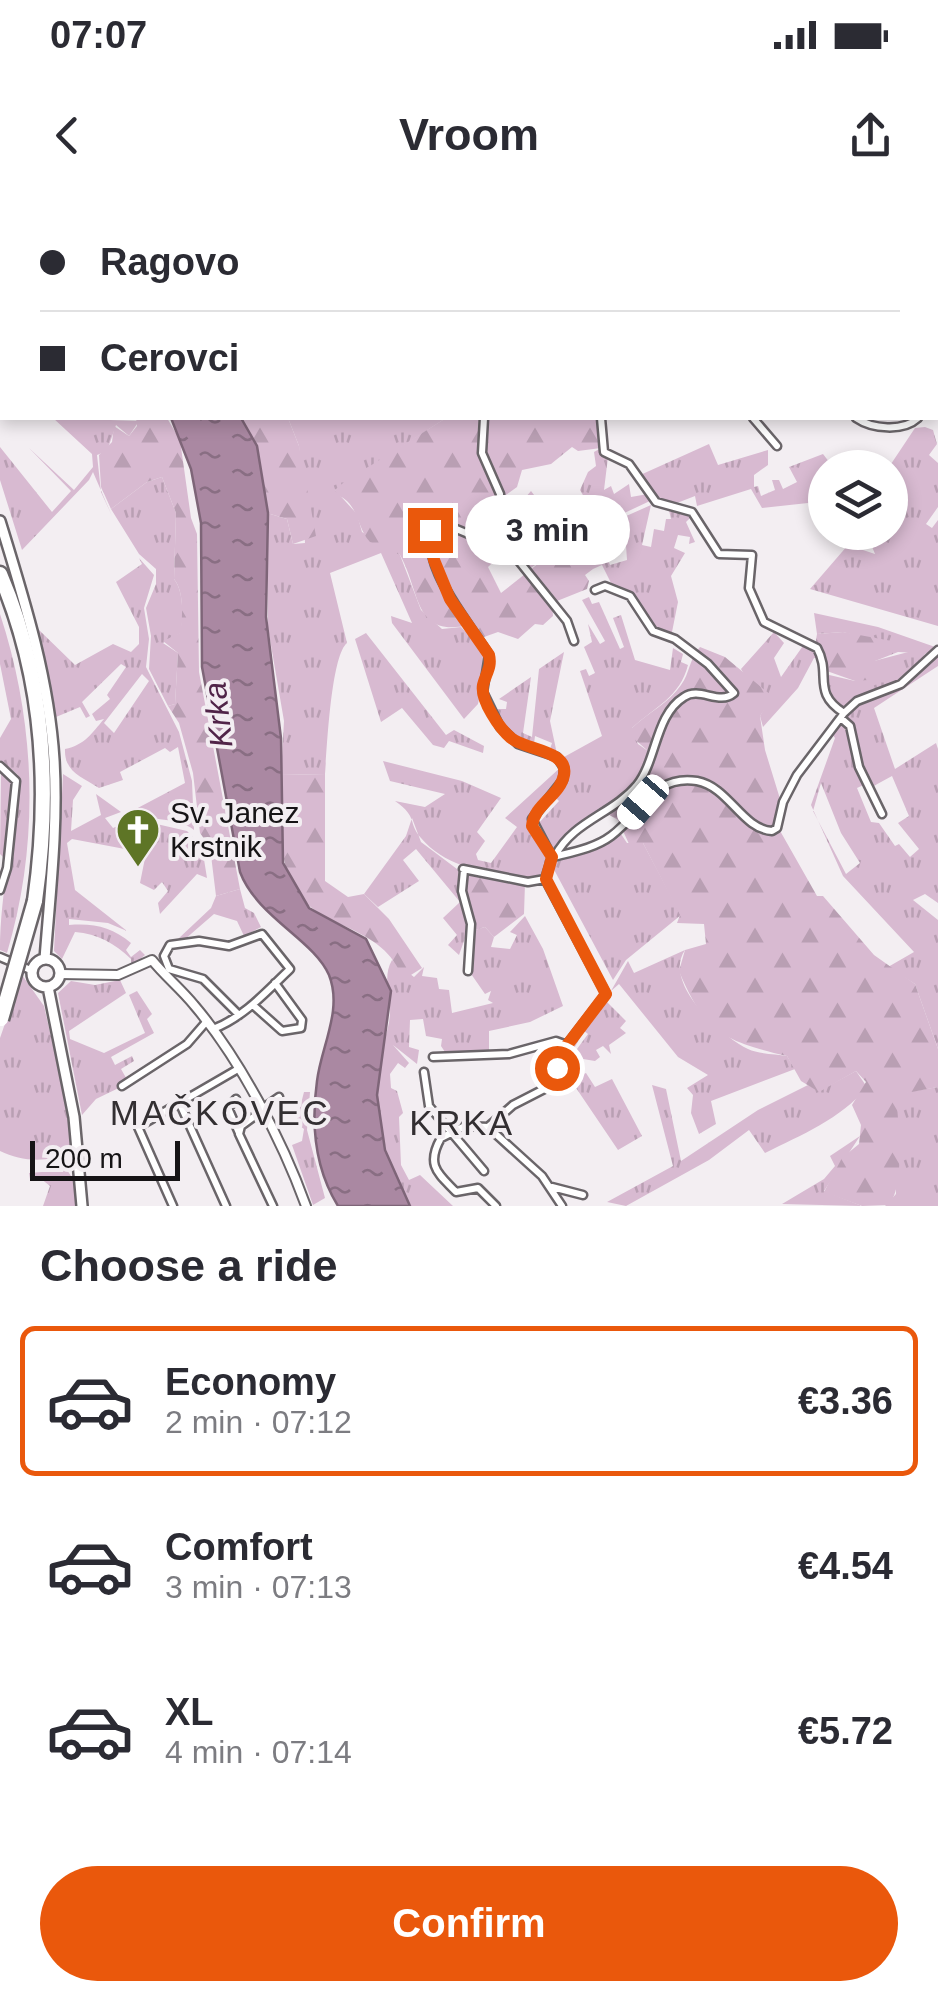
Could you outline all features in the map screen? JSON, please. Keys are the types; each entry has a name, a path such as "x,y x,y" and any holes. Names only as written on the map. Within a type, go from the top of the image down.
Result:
{"highway":[{"path":"0,574 32,671 41,728 45,807 31,899 0,1021"},
{"path":"0,598 24,676 34,744 36,812 31,899 0,994"}],"main road":[{"path":"0,521 42,671 52,736 55,807 45,959 33,971 36,982 48,987"},
{"path":"45,959 56,963 60,974 48,987"},
{"path":"48,987 76,1125 82,1206"}],"street":[{"path":"484,420 482,452 500,494 502,540 567,621 574,641"},
{"path":"601,420 604,452 629,464 656,502 692,512 719,554 752,554 750,588 764,622 817,648 826,697 850,726 858,763 882,814"},
{"path":"755,420 776,446"},
{"path":"863,420 884,426 911,424 916,420"},
{"path":"502,540 485,541 435,520 430,530 434,560 450,599 489,655 483,692 500,727 518,744 557,757 562,764 562,780 532,820 554,857"},
{"path":"496,1206 478,1188 459,1194 437,1177 436,1148 453,1130 488,1127 513,1105 550,1086 567,1045 601,1005 606,990 546,879 554,857 573,831 634,788 670,710 685,695 697,692 721,698 734,694 716,671 680,642 652,631 630,596 606,586 594,590"},
{"path":"554,857 610,836 657,788 678,780 718,788 761,829 772,832 778,828 782,802 797,775 843,716 857,701 901,684 938,650"},
{"path":"0,766 16,781 0,890"},
{"path":"468,971 471,924 462,891 462,869 528,882 546,879"},
{"path":"212,1030 239,1014 290,969 262,934 229,946 200,941 170,944 164,956 169,968 202,979 239,1014"},
{"path":"0,957 33,971"},
{"path":"60,974 118,975 152,960 206,1021 238,1069 284,1148 306,1206"},
{"path":"254,1006 282,1031 301,1028 302,1020 275,983"},
{"path":"122,1086 187,1044 206,1021"},
{"path":"433,1058 509,1054 556,1041 567,1045"},
{"path":"173,1206 138,1130 238,1069"},
{"path":"424,1072 429,1106 484,1171"},
{"path":"240,1134 246,1121 280,1097"},
{"path":"236,1099 228,1108 273,1206"},
{"path":"180,1104 226,1206"},
{"path":"488,1127 551,1187 562,1206"},
{"path":"551,1187 583,1195"}],"green space":[{"path":"55,420 139,421 129,436 116,425 107,451 97,455 101,490 93,472 22,550 0,480 0,447 52,512 71,491 29,448 74,490 93,467 92,454"},
{"path":"136,420 168,420 180,440 191,518 197,534 199,672 240,889 216,896 210,847 200,833 193,773 179,723 168,706 175,704 178,653 163,641 180,633 182,612 180,590 174,579 176,513 162,477 147,482 111,509 101,487 99,455 112,442 114,426 129,436 137,426"},
{"path":"241,420 289,420 299,446 316,536 293,544 287,519 267,513 255,447"},
{"path":"289,420 443,420 335,490 357,514 362,532 400,555 421,610 442,629 461,627 488,656 478,704 464,719 392,623 391,616 412,623 381,553 330,573 347,643 337,665 325,774 281,775 284,721 268,628 267,513 287,519 293,544 305,543 299,446"},
{"path":"443,420 483,420 481,438 499,499 505,551 488,567 501,593 549,555 585,543 593,547 593,569 585,575 589,581 587,589 552,603 553,616 543,625 535,624 518,639 498,632 484,637 469,625 438,625 421,609 400,555 370,542 353,509 337,495 335,490"},
{"path":"486,420 600,420 601,448 578,451 572,447 551,464 522,470 517,487 503,497 484,451"},
{"path":"915,428 933,430 937,444 929,455 938,463 938,507 926,524 932,528 938,520 938,626 810,589 844,550 875,554 873,550 908,550 908,450 900,450"},
{"path":"709,444 718,465 768,450 768,465 754,475 754,487 758,486 761,496 775,490 772,480 779,480 783,489 797,482 789,467 808,460 808,503 762,508 751,489 697,506 695,496 677,503 658,501 638,476"},
{"path":"601,448 608,457 604,490 611,486 614,494 629,484 631,497 648,494 652,500 618,516 608,505 598,507 594,544 600,544 610,565 627,560 624,517 651,505 642,545 651,547 654,529 664,531 666,519 671,519 668,506 693,515 686,522 695,542 689,544 690,537 678,535 674,548 685,553 671,576 678,602 671,637 613,587 602,565 593,569 593,547 585,543 592,531 592,511 580,490 588,472 596,466 594,452"},
{"path":"162,477 176,513 174,579 180,590 182,612 181,633 163,643 178,653 175,704 168,706 149,669 151,636 146,608 156,584 156,569 139,554 111,509 147,482"},
{"path":"531,491 554,521 552,528 559,529 573,550 549,555 525,568 509,546 504,524 515,520 525,540 522,551 536,557 547,549 532,538 548,531 533,510 523,516 518,506"},
{"path":"139,558 154,575 144,608 149,639 146,667 179,732 192,781 194,830 132,811 185,783 178,747 170,752 165,748 120,772 123,780 99,788 71,769 65,749 83,741 104,719 96,721 92,714 110,699 107,695 126,667 121,664 82,702 90,716 86,718 80,707 56,717 38,629 75,665 113,644 131,652 139,644 139,627 116,582 142,564","holes":["142,674 149,681 114,733 104,723"]},
{"path":"589,597 592,604 599,602 620,649 624,647 613,618 621,615 635,660 670,670 673,648 683,654 681,662 688,665 666,701 632,728 638,744 648,751 635,785 554,853 538,824 559,801 554,796 567,771 564,757 602,736 580,671 586,669 589,676 595,673 584,647 592,642 588,624 600,644 605,641 582,600"},
{"path":"814,613 878,627 938,648 925,654 910,677 839,708 827,697 825,674 855,681 874,661 912,651 843,632 817,634"},
{"path":"0,614 21,697 29,783 25,869 7,953 0,950 1,928 18,775 0,760 0,738 11,719 0,664"},
{"path":"774,632 784,643 774,658 781,677 805,643 820,658 814,658 798,688 763,727 760,716 764,709 741,669"},
{"path":"843,632 919,646 919,653 898,652 875,661 876,671 868,680 855,681 824,670 825,654 815,646 817,634"},
{"path":"366,633 446,735 454,730 484,746 483,753 449,741 444,748 433,745 402,708 381,722 355,639"},
{"path":"700,647 725,657 773,697 760,716 765,750 781,802 779,829 817,896 823,896 874,955 915,984 938,1049 938,1087 896,1095 899,1169 894,1197 888,1205 862,1206 824,1192 842,1158 859,1144 861,1125 852,1105 866,1082 856,1071 819,1092 801,1081 787,1056 732,1039 708,1022 679,971 685,950 706,944 704,924 677,923 680,915 643,843 629,844 618,820 604,812 637,788 663,733 648,751 632,737 632,728 676,691"},
{"path":"564,652 550,721 557,754 549,752 552,743 535,736 534,744 542,750 512,735 494,709 506,709 507,702 499,699 531,677 523,733 532,737 539,669"},
{"path":"938,652 938,666 874,708 895,769 936,743 938,749 938,903 925,894 913,900 938,920 938,1049 915,984 888,967 914,952 843,876 818,821 846,874 860,863 841,833 821,783 813,810 811,805 835,738 832,734 860,702 902,685","holes":["892,776 909,816 898,823 919,849 910,857 899,844 895,846 879,823 871,822 857,788 868,783 870,788"]},
{"path":"383,761 462,781 501,798 477,832 485,841 476,854 478,860 491,863 517,827 505,818 562,766 562,778 531,820 550,859 544,873 532,880 487,872 458,864 432,849 395,801 425,807 445,794 390,781"},
{"path":"1,771 13,781 4,858 0,854"},
{"path":"63,774 82,786 73,800 71,831 101,815 96,794 121,812 105,818 113,828 135,819 187,831 202,847 207,878 197,874 160,914 158,903 168,891 162,882 154,890 140,883 146,853 72,839 67,843 75,890 127,931 108,923 69,919 69,925 102,927 117,933 131,943 126,950 131,957 140,950 145,955 131,967 131,959 118,948 83,933 75,932 62,959 54,951"},
{"path":"325,774 325,881 348,897 364,894 389,919 422,968 403,980 394,961 381,947 302,900 287,873 281,831 281,775"},
{"path":"412,818 421,842 461,872 470,924 459,955 448,945 457,935 443,918 460,902 416,849 403,860 419,881 378,907 364,894 406,836"},
{"path":"619,831 627,843 643,843 681,915 626,960 613,980 551,864"},
{"path":"470,872 525,883 524,914 494,937 485,927 472,931 465,876"},
{"path":"240,889 245,908 254,913 261,927 244,936 237,921 214,914 184,940 178,939 211,908 216,896"},
{"path":"525,916 543,949 563,1006 530,1022 489,1031 489,1054 449,1058 441,1046 442,1039 426,1036 423,1019 410,1020 409,1047 419,1050 417,1064 393,1045 409,1063 405,1068 398,1063 390,1074 391,1088 397,1091 403,1113 399,1117 401,1165 409,1180 420,1175 453,1206 404,1206 378,1104 378,1068 390,1014 389,966 392,960 414,977 424,967 422,976 437,978 439,989 449,990 452,1013 493,1003 488,1000 491,991 485,994 469,971 472,931 485,927 494,937 491,947 510,949 517,935 510,932"},
{"path":"685,950 680,963 681,978 710,1021 748,1049 787,1056 795,1069 711,1101 716,1124 699,1134 691,1113 693,1095 687,1088 708,1075 678,1057 619,984 611,991 628,961 634,973"},
{"path":"22,975 44,1006 70,1119 70,1154 52,1158 25,1159 0,1151 0,1038"},
{"path":"120,980 126,993 69,1031 70,1039 104,1053 145,1033 129,995 137,991 152,1014 147,1019 154,1033 111,1057 115,1065 132,1056 134,1061 121,1069 129,1083 96,1099 82,1115 58,993 71,981 95,985"},
{"path":"607,1002 626,1021 620,1028 626,1033 609,1045 611,1054 603,1046 596,1050 600,1057 595,1061 577,1058 577,1049 588,1034 584,1031 568,1059 563,1057"},
{"path":"856,1071 867,1087 845,1108 806,1133 765,1153 749,1130 709,1160 626,1206 607,1202 673,1166 652,1085 666,1089 681,1161 758,1110 808,1085 819,1091"},
{"path":"586,1073 595,1087 612,1079 642,1136 618,1150 570,1079"},
{"path":"938,1087 938,1206 885,1206 896,1194 896,1094"},
{"path":"304,1092 310,1092 307,1130 325,1198 313,1205 292,1145 302,1141 304,1129 296,1123"},
{"path":"860,1136 824,1191 862,1206 782,1204 824,1179 835,1166 830,1156"},
{"path":"67,1170 75,1182 75,1206 43,1206 50,1186 40,1178 30,1179 29,1173"}],"water":[{"name":"Krka","path":"172,420 242,420 257,446 268,513 266,617 281,738 283,863 309,908 366,939 391,991 377,1095 385,1150 410,1206 338,1206 324,1177 315,1130 315,1097 332,1015 333,988 322,962 259,902 240,872 202,667 201,523 191,469"}],"place":[{"name":"Sv. Janez Krstnik","path":"138,868"}],"district":[{"name":"MAČKOVEC","path":"220,1113"},
{"name":"KRKA","path":"462,1123"}],"route":[{"path":"430,530 434,560 450,599 489,655 490,668 483,692 500,727 518,744 557,757 564,768 562,780 534,814 532,826 552,857 546,879 606,994 565,1048 557,1068"}]}
